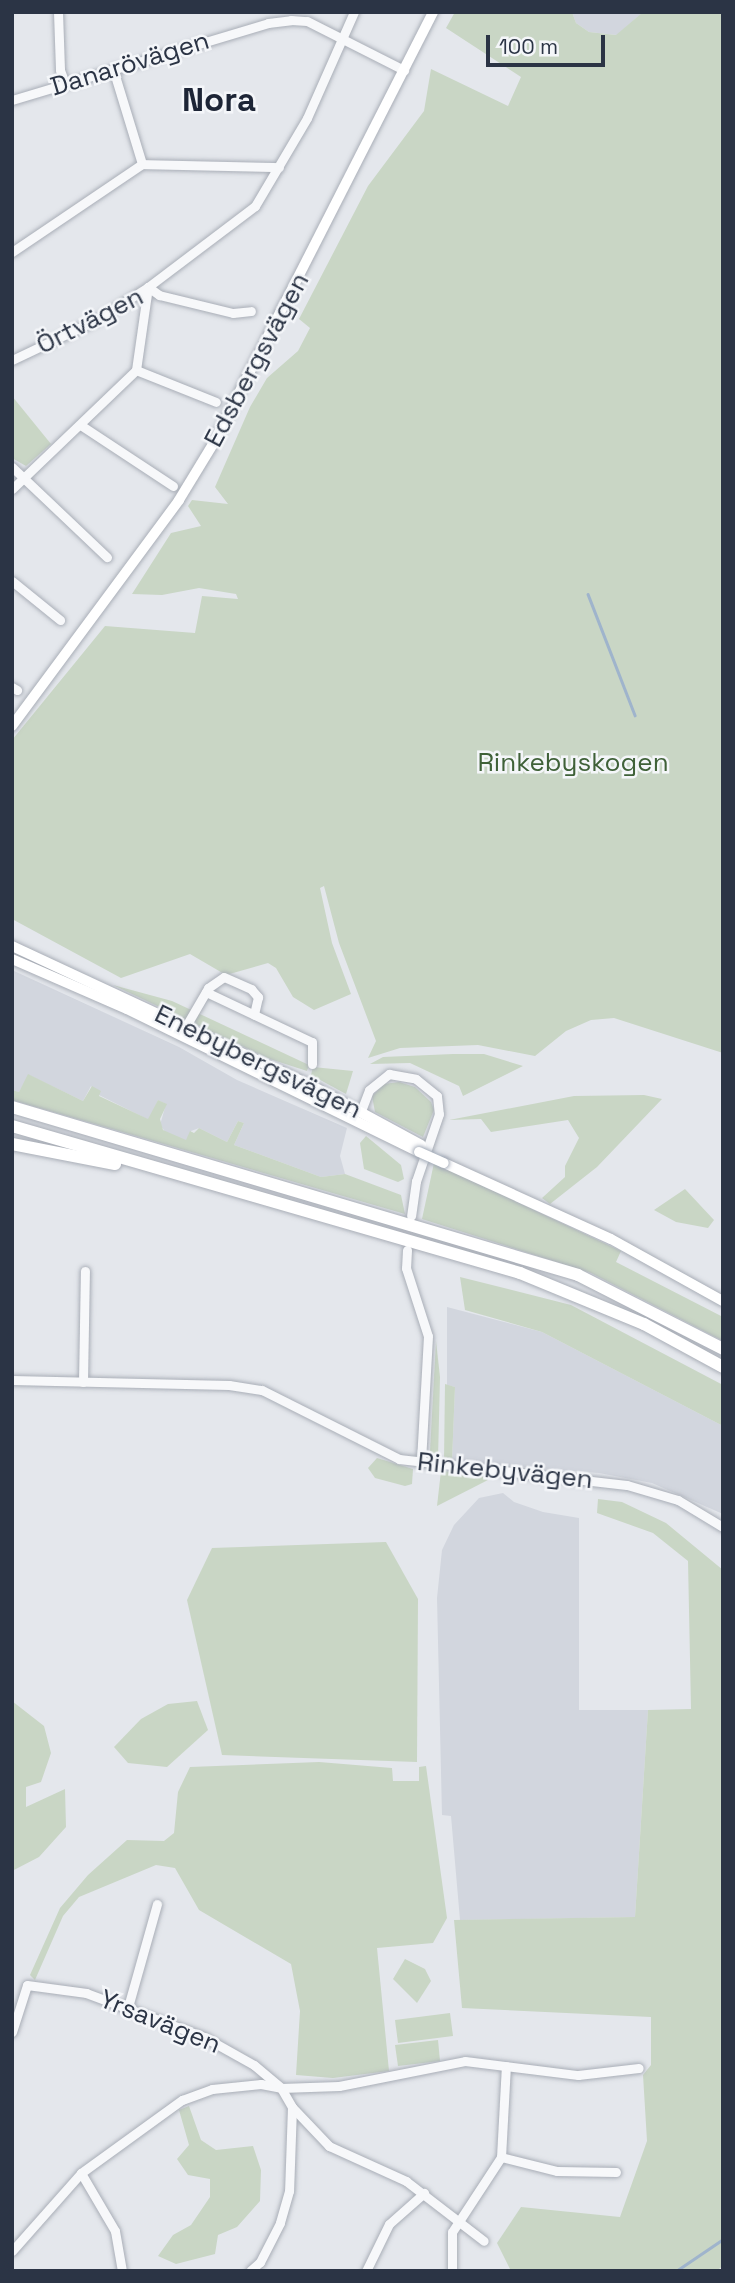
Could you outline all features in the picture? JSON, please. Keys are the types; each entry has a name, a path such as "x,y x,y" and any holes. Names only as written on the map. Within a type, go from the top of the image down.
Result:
{"highway":[{"path":"12,1107 578,1275 723,1349"},
{"path":"12,1126 412,1247"},
{"path":"12,1144 133,1167 572,1293 644,1324 723,1367"}],"main road":[{"name":"Edsbergsvägen","path":"12,726 155,532 213,444 433,12"},
{"name":"Edsbergsvägen","path":"12,715 41,684"},
{"name":"Enebybergsvägen","path":"12,946 359,1116 420,1149 611,1239 723,1301"},
{"name":"Enebybergsvägen","path":"12,959 186,1026 225,1051"}],"street":[{"path":"58,12 60,70 65,84"},
{"path":"12,489 82,426 136,370 148,287 255,206 279,167 354,12"},
{"name":"Danarövägen","path":"12,100 268,23 308,16 341,37 404,70"},
{"path":"113,69 142,164"},
{"path":"12,252 142,164 279,167"},
{"name":"Örtvägen","path":"12,360 98,319 148,287 159,295 233,313 251,311"},
{"path":"136,370 216,402"},
{"path":"82,426 173,486"},
{"path":"12,467 107,557"},
{"path":"12,582 60,620"},
{"path":"186,1026 206,992 224,977 238,981 258,997 254,1015"},
{"path":"206,992 312,1042 312,1064"},
{"path":"359,1116 369,1090 389,1074 416,1079 437,1096 439,1114 416,1181 411,1216"},
{"path":"412,1247 406,1268 428,1336 421,1463"},
{"path":"83,1382 85,1271"},
{"name":"Rinkebyvägen","path":"12,1380 229,1385 262,1390 292,1402 372,1448 421,1463 575,1476 627,1485 678,1500 723,1527"},
{"path":"128,2007 157,1904"},
{"name":"Yrsavägen","path":"12,2032 27,1985 86,1993 128,2007 236,2053 281,2088"},
{"path":"12,2251 81,2173 182,2099 237,2085 281,2088 339,2085 465,2061 578,2075 639,2068"},
{"path":"452,2271 452,2232 460,2224 501,2157 506,2066"},
{"path":"281,2088 292,2107 329,2146 424,2193 484,2241"},
{"path":"250,2271 260,2262 280,2223 289,2191 292,2107"},
{"path":"501,2157 557,2171 616,2172"},
{"path":"81,2173 115,2231 122,2271"},
{"path":"366,2271 388,2224 424,2193"}],"shaded area":[{"path":"572,12 643,12 617,35 589,32 576,23"},
{"path":"12,970 179,1047 237,1080 347,1128 340,1156 345,1174 321,1177 234,1145 244,1123 238,1121 227,1142 199,1128 191,1131 187,1141 166,1133 160,1125 166,1104 158,1100 149,1120 99,1095 91,1086 83,1101 29,1075 19,1092 12,1090"},
{"path":"447,1307 542,1332 723,1426 723,1514 652,1483 599,1473 452,1461 455,1387 447,1385"},
{"path":"503,1493 514,1502 543,1512 579,1518 579,1710 648,1710 635,1917 460,1920 451,1816 442,1815 437,1598 442,1550 454,1525 479,1498"}],"green space":[{"name":"Rinkebyskogen","path":"455,12 572,12 576,23 589,32 616,35 643,12 723,12 723,1053 614,1018 591,1020 566,1031 535,1056 478,1045 400,1048 368,1058 376,1041 339,943 324,886 320,888 332,943 351,994 314,1010 293,997 276,968 268,963 226,975 190,954 121,978 12,919 12,740 105,626 195,633 202,596 238,599 236,594 199,588 162,595 132,594 171,533 201,526 188,506 192,500 228,504 215,487 250,407 267,378 298,351 310,328 299,319 368,186 424,111 431,69 508,106 521,77 446,28"},
{"path":"12,396 51,444 26,466 12,458"},
{"path":"113,985 172,1001 309,1065 307,1071 267,1058"},
{"path":"484,1054 523,1066 463,1096 459,1086 410,1063 370,1064 383,1057"},
{"path":"313,1067 353,1071 346,1094 311,1075"},
{"path":"28,1074 83,1101 92,1086 101,1091 99,1096 148,1119 158,1100 167,1104 160,1119 163,1130 186,1140 190,1131 194,1133 199,1128 227,1142 238,1121 244,1123 234,1145 321,1177 345,1174 401,1195 405,1214 12,1100 12,1090 19,1092"},
{"path":"399,1082 415,1087 431,1102 434,1110 423,1137 375,1112 372,1096 384,1084"},
{"path":"644,1095 662,1099 597,1167 550,1204 542,1198 565,1177 565,1166 579,1138 568,1120 491,1132 481,1119 449,1120 574,1096"},
{"path":"366,1136 401,1165 404,1179 398,1182 364,1169 360,1143"},
{"path":"434,1163 621,1251 616,1262 723,1317 723,1341 591,1273 422,1219"},
{"path":"685,1189 714,1220 708,1228 676,1222 654,1210"},
{"path":"460,1277 571,1305 723,1385 723,1426 542,1332 465,1310"},
{"path":"436,1341 440,1377 438,1459 430,1451"},
{"path":"445,1384 455,1387 452,1461 444,1460"},
{"path":"377,1458 413,1469 412,1484 405,1486 375,1478 368,1468"},
{"path":"441,1471 483,1474 488,1480 437,1506"},
{"path":"598,1499 622,1502 666,1523 723,1570 723,2266 716,2271 511,2271 497,2243 521,2207 620,2217 647,2141 643,2075 651,2065 651,2017 462,2008 454,1920 635,1917 648,1710 691,1709 688,1561 653,1533 597,1513"},
{"path":"386,1542 418,1599 417,1762 222,1755 187,1600 212,1548"},
{"path":"12,1701 44,1726 51,1753 41,1782 26,1787 26,1807 65,1789 66,1827 39,1857 12,1871"},
{"path":"197,1701 208,1730 167,1767 128,1763 114,1747 141,1719 168,1704"},
{"path":"319,1762 392,1768 393,1781 419,1781 419,1767 426,1766 447,1918 433,1943 377,1948 389,2071 333,2078 296,2075 300,2011 291,1964 199,1910 175,1868 156,1865 79,1897 63,1916 35,1980 30,1975 60,1908 88,1875 127,1840 164,1841 174,1833 178,1792 190,1767"},
{"path":"405,1959 425,1969 431,1981 417,2003 393,1979"},
{"path":"450,2013 453,2036 398,2043 395,2020"},
{"path":"438,2040 440,2061 398,2066 395,2045"},
{"path":"189,2106 201,2140 216,2150 253,2146 261,2170 260,2201 237,2227 218,2235 215,2254 176,2264 158,2256 173,2235 191,2225 210,2197 210,2179 188,2175 177,2159 189,2145 179,2110"}],"waterway":[{"path":"588,594 635,715"},
{"path":"676,2271 723,2239"}],"district":[{"name":"Nora","path":"219,101"}]}
